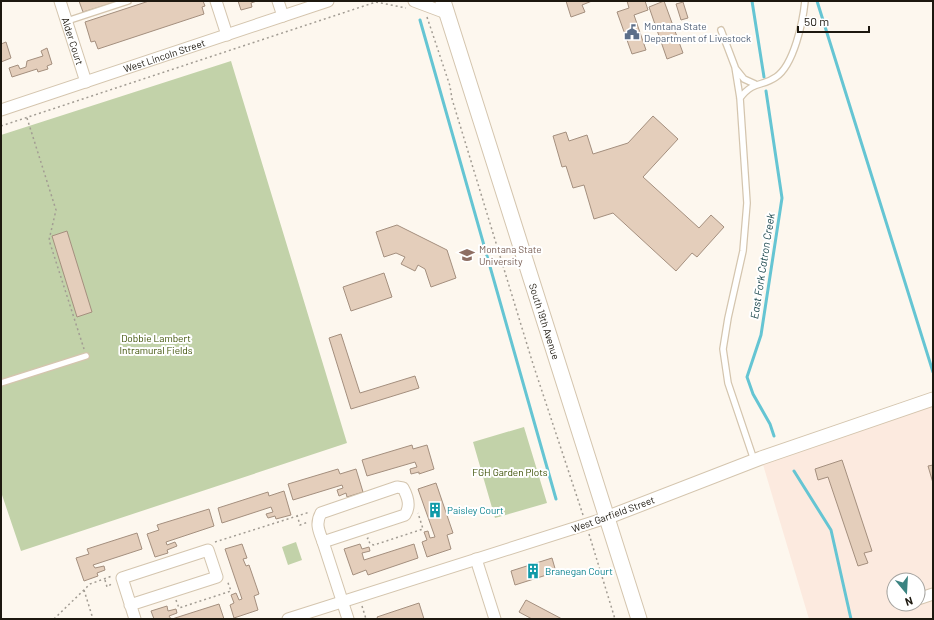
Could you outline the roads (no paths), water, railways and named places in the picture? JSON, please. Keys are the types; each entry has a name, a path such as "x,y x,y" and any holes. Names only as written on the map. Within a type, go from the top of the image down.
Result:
{"main road":[{"name":"South 19th Avenue","path":"445,7 639,619"}],"street":[{"name":"Alder Court","path":"60,1 86,82"},
{"path":"216,1 227,35"},
{"path":"278,1 283,16"},
{"name":"West Lincoln Street","path":"1,110 328,1"},
{"path":"410,4 445,7"},
{"name":"West Garfield Street","path":"288,619 345,610 476,559 606,518 754,461 933,399"},
{"path":"323,542 405,515 408,510 406,495 403,488 389,489 315,515 318,527 345,610"},
{"path":"130,605 217,577 208,550 122,578 130,605 135,619"},
{"path":"476,559 495,619"}],"lane":[{"path":"67,22 128,1"},
{"path":"740,98 755,84 775,78 785,70 792,55 806,1"},
{"path":"721,30 735,67 740,98 746,177 746,227 743,251 728,318 723,349 728,383 754,461"},
{"path":"735,67 744,79 755,84"},
{"path":"1,383 86,356"}],"waterway":[{"name":"East Fork Catron Creek","path":"752,1 764,77"},
{"path":"817,1 933,372"},
{"path":"420,20 556,499"},
{"name":"East Fork Catron Creek","path":"766,91 782,198 761,335 747,377 753,394 770,424 774,436"},
{"name":"East Fork Catron Creek","path":"794,471 831,530 851,619"}],"place":[{"name":"Montana State Department of Livestock","path":"632,32"},
{"name":"Montana State University","path":"467,255"},
{"name":"Paisley Court","path":"435,510"},
{"name":"Branegan Court","path":"533,571"}],"park label":[{"name":"Dobbie Lambert Intramural Fields","path":"156,344"},
{"name":"FGH Garden Plots","path":"510,472"}]}
